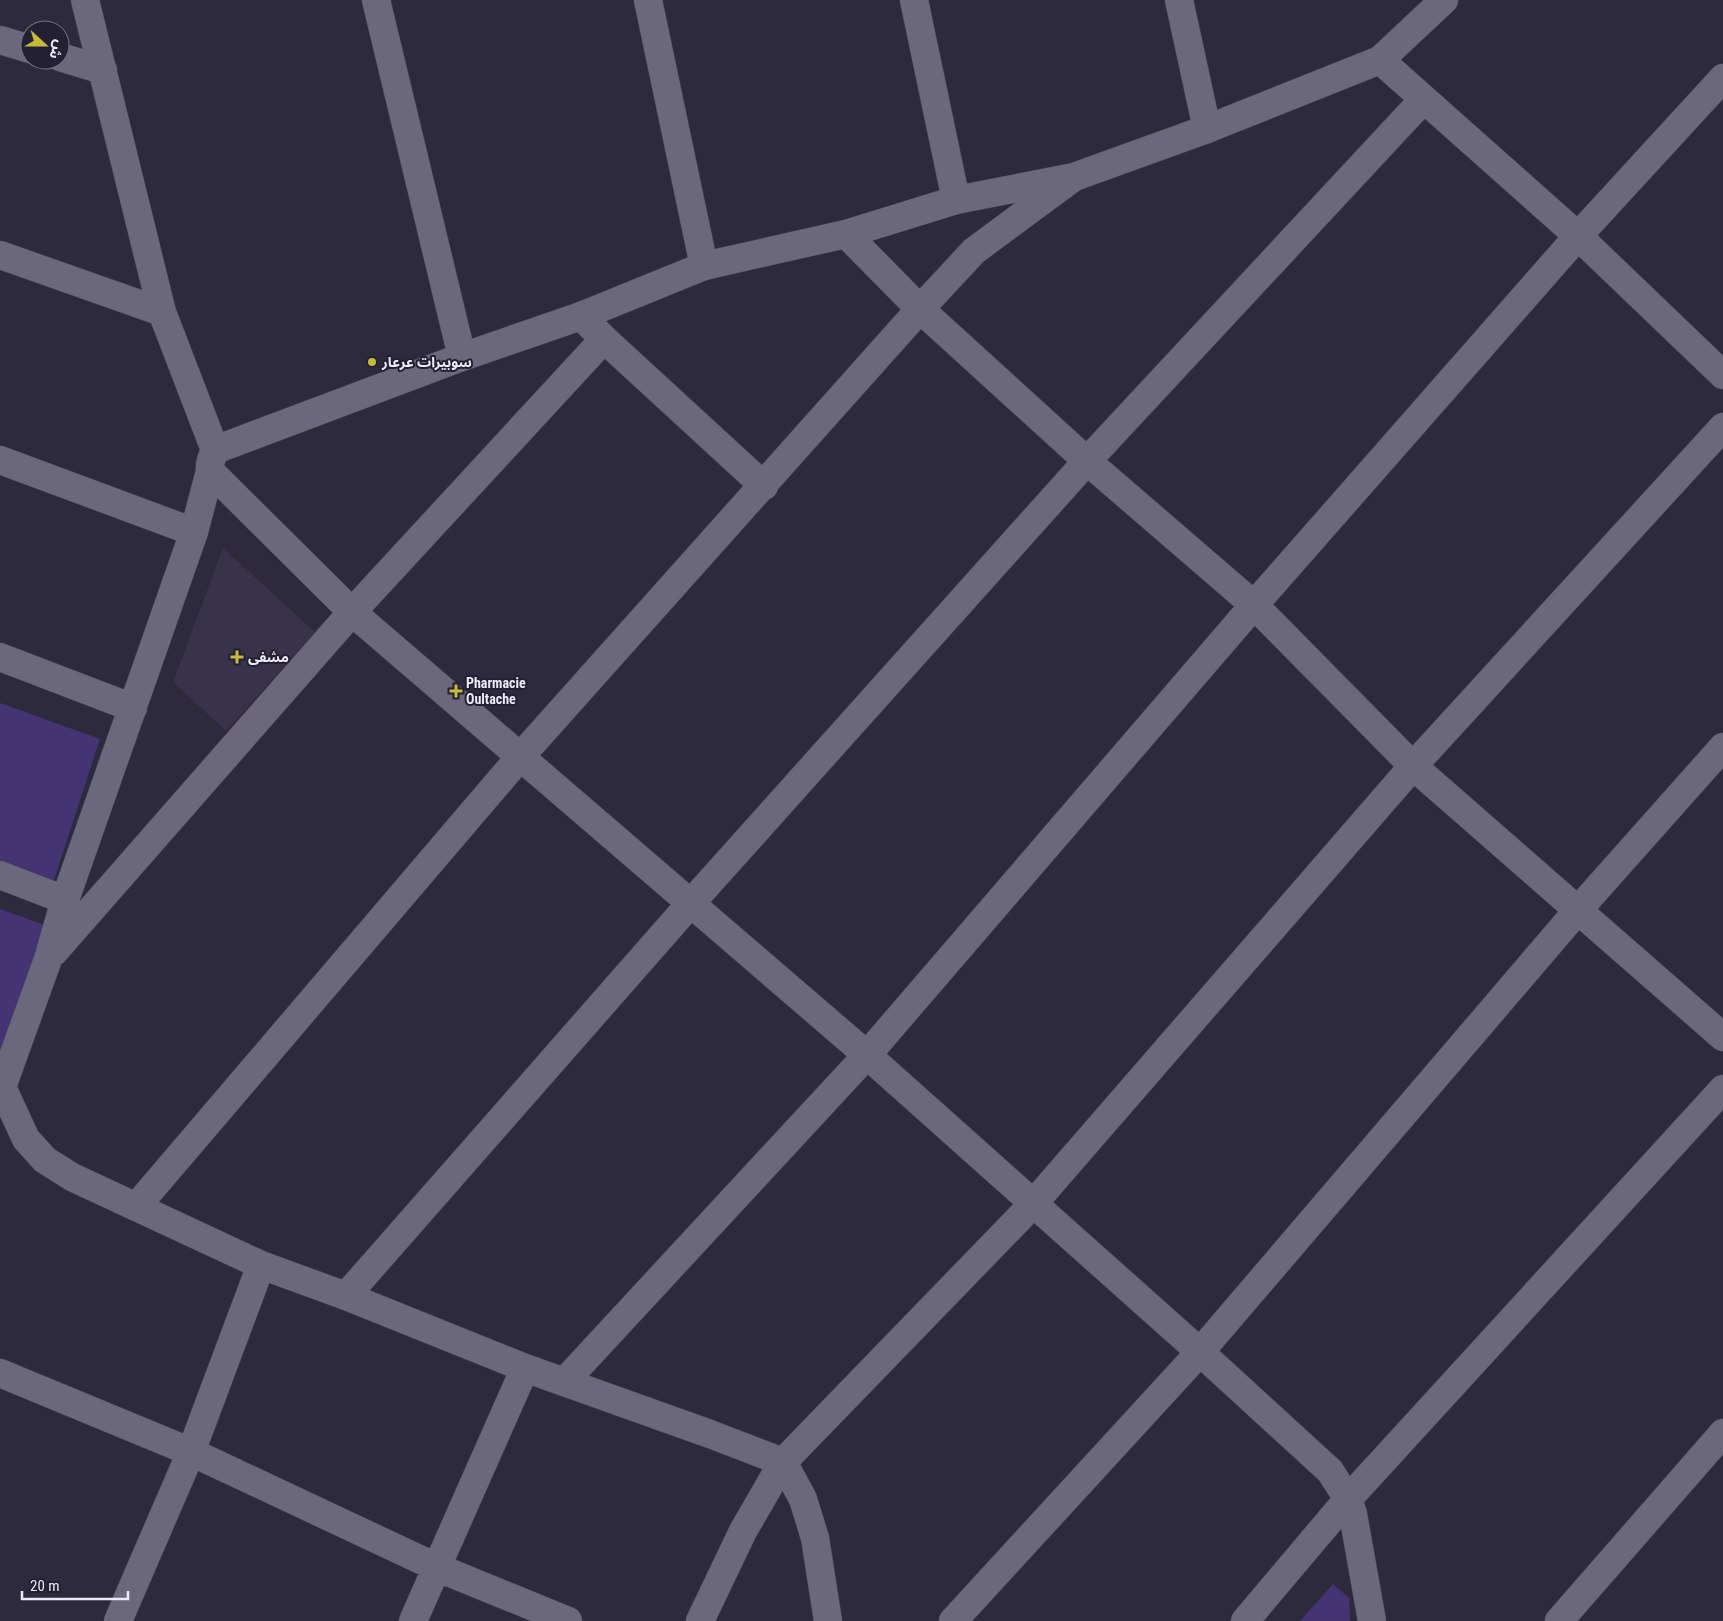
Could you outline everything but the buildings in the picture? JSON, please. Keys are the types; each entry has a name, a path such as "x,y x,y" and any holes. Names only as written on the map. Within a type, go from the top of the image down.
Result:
{"street":[{"path":"85,0 162,312 213,460 352,612 867,1055 1200,1352 1330,1471 1348,1499 1353,1514 1372,1621"},
{"path":"376,0 462,357"},
{"path":"648,0 704,266"},
{"path":"914,0 956,200"},
{"path":"1179,0 1207,128"},
{"path":"213,460 462,357 581,316 704,266 846,234 956,200 1074,177 1207,128 1380,60 1444,0"},
{"path":"0,40 20,46"},
{"path":"70,60 103,70"},
{"path":"1380,60 1578,236 1723,375"},
{"path":"565,1381 867,1055 1254,605 1578,236 1723,78"},
{"path":"346,1296 690,904 1087,461 1423,100"},
{"path":"136,1207 520,757 764,486 920,309 974,251 1074,177"},
{"path":"846,234 920,309 1087,461 1254,605 1413,766 1723,1037"},
{"path":"0,256 162,312"},
{"path":"581,316 764,486"},
{"path":"48,959 352,612 604,339"},
{"path":"700,1621 743,1531 783,1462 1033,1204 1413,766 1723,427"},
{"path":"0,460 194,532"},
{"path":"213,460 194,532 65,900 48,959 2,1085 26,1139 45,1160 72,1176 261,1265 346,1296 525,1368 783,1462 803,1499 815,1538 828,1621"},
{"path":"0,657 133,708"},
{"path":"953,1621 1200,1352 1578,910 1723,747"},
{"path":"0,875 65,900"},
{"path":"1245,1621 1348,1499 1723,1089"},
{"path":"118,1621 191,1452 261,1265"},
{"path":"413,1621 525,1368"},
{"path":"0,1373 191,1452 436,1567 568,1621"},
{"path":"1559,1621 1723,1434"}],"shaded area":[{"name":"مشفى","path":"223,548 315,632 226,731 173,682"}],"place":[{"name":"سوبيرات عرعار","path":"372,362"},
{"name":"مشفى","path":"237,657"},
{"name":"Pharmacie Oultache","path":"456,691"}]}
